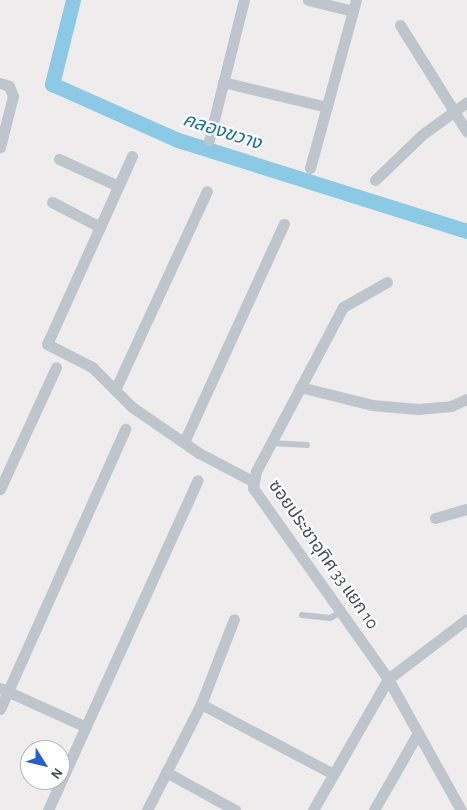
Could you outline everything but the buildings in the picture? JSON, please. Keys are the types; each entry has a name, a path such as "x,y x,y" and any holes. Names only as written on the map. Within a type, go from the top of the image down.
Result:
{"street":[{"path":"209,140 244,0"},
{"path":"308,0 353,12"},
{"path":"310,168 356,0"},
{"path":"400,26 467,132"},
{"path":"0,82 10,86 13,96 0,146"},
{"path":"224,82 326,107"},
{"path":"375,180 454,110 467,102"},
{"path":"132,156 47,344 92,367 132,407 184,442 252,481"},
{"path":"59,158 118,186"},
{"path":"115,390 207,191"},
{"path":"52,202 100,226"},
{"path":"184,442 284,224"},
{"name":"ซอยประชาอุทิศ 33 แยก 10","path":"387,282 343,307 252,481 257,495 388,679 461,810"},
{"path":"0,489 56,367"},
{"path":"300,387 372,406 418,409 451,406 467,399"},
{"path":"0,708 4,690 125,429"},
{"path":"48,810 198,480"},
{"path":"435,518 467,509"},
{"path":"147,810 201,704 234,619"},
{"path":"314,810 388,679 467,619"},
{"path":"4,690 86,727"},
{"path":"201,704 334,774"},
{"path":"374,810 418,733"},
{"path":"166,772 235,810"}],"lane":[{"path":"272,443 307,445"},
{"path":"302,615 330,618 340,613"}],"waterway":[{"name":"คลองขวาง","path":"73,0 52,84 178,140 467,231"}]}
